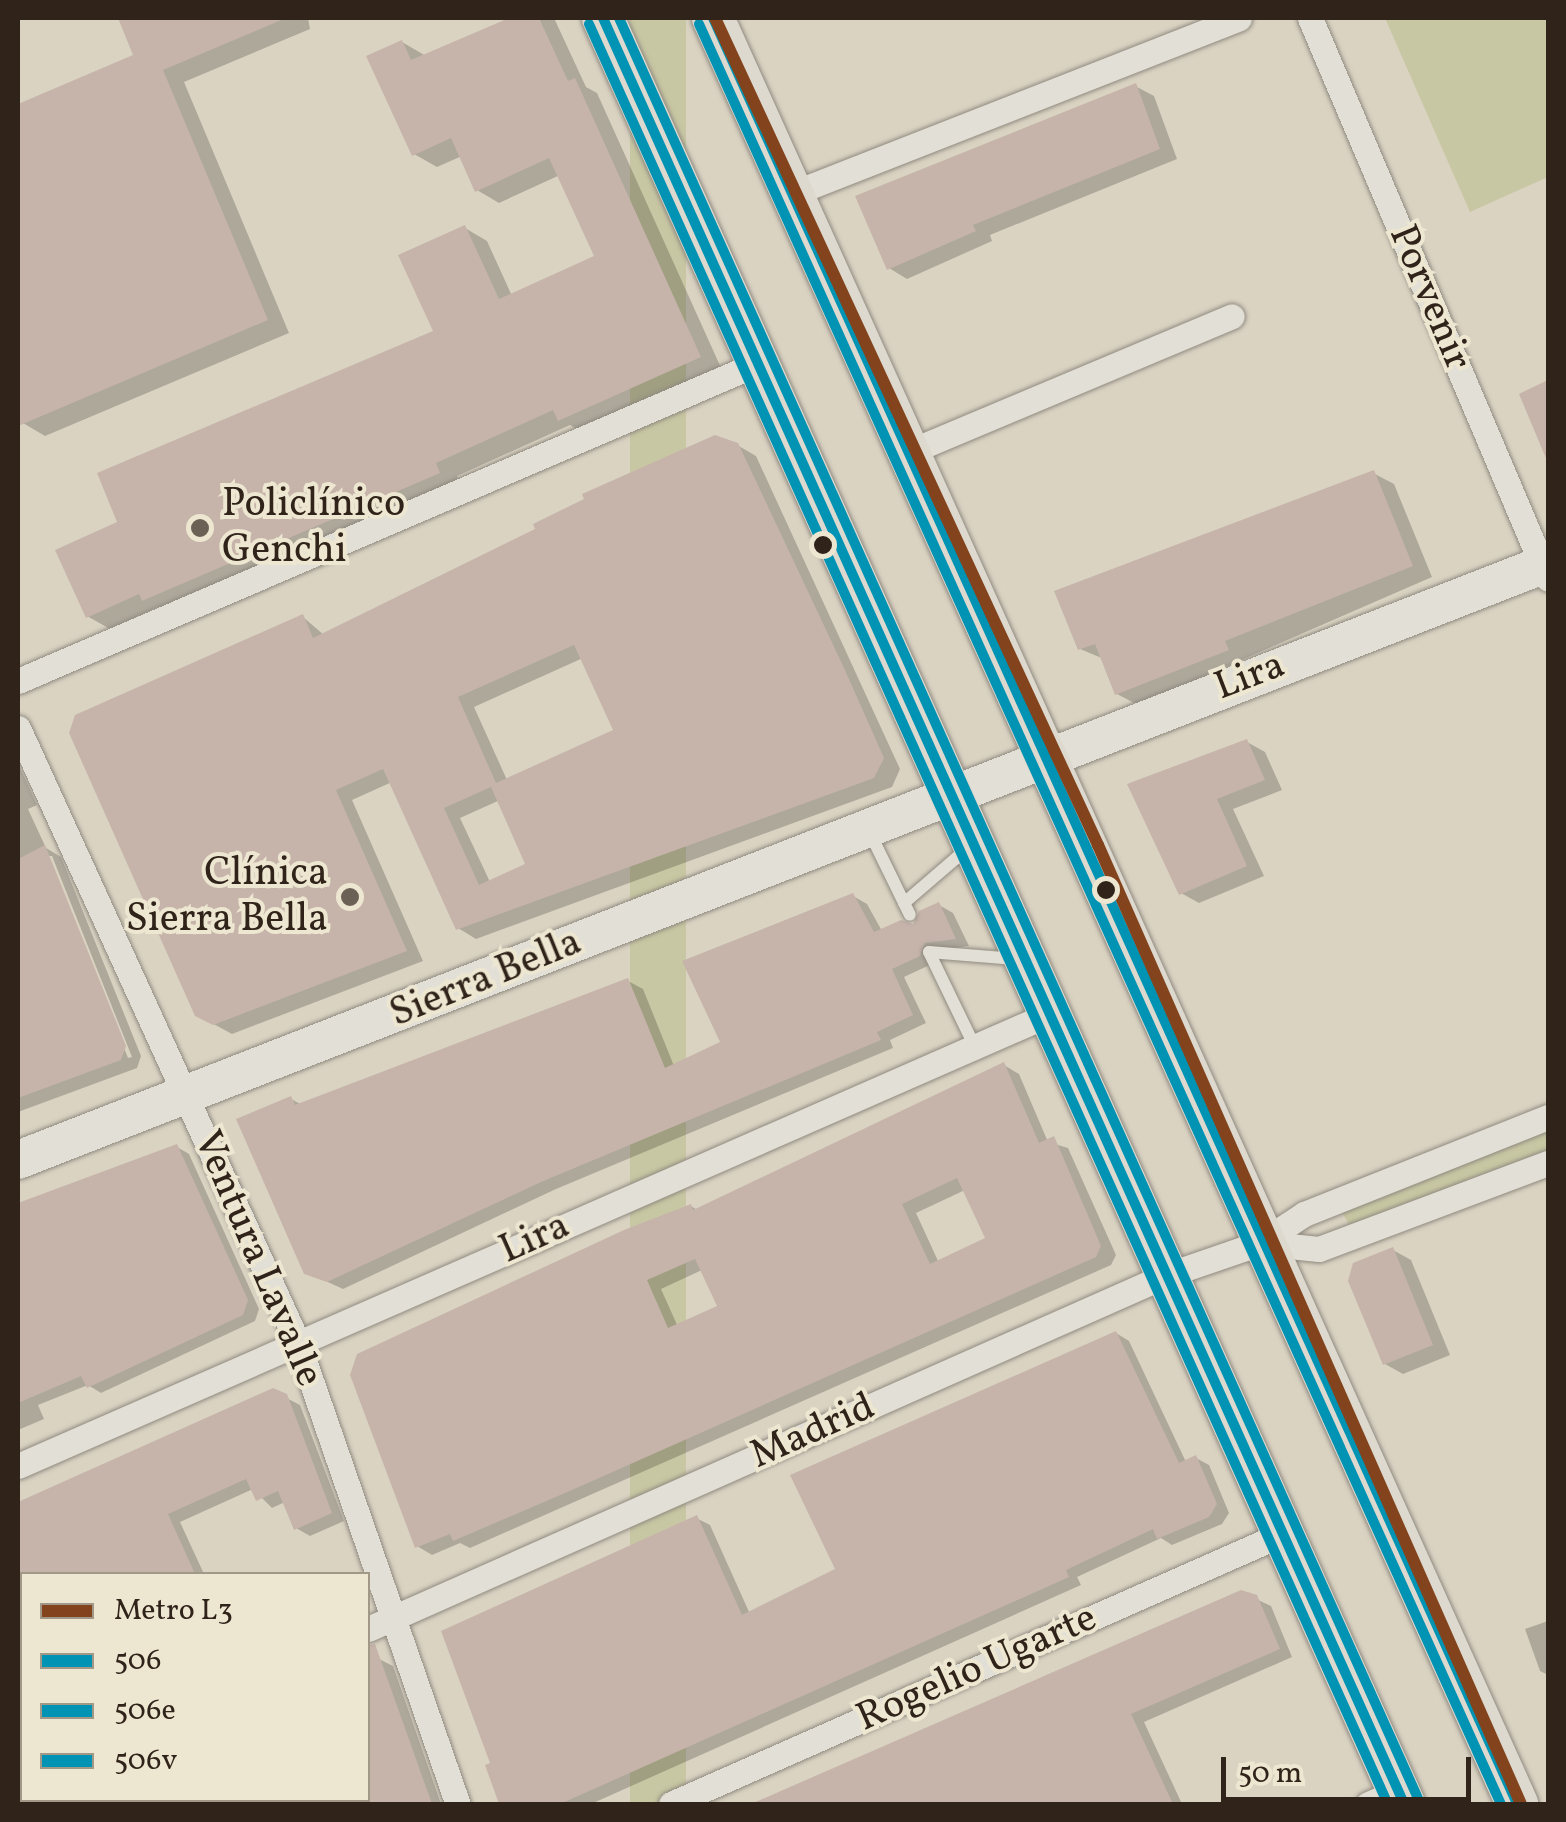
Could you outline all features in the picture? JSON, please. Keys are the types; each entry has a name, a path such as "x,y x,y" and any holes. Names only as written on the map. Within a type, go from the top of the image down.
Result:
{"main road":[{"path":"603,18 1052,1013 1282,1534 1390,1800"},
{"path":"713,18 1048,754 1260,1243 1517,1804"},
{"name":"Lira","path":"953,795 1048,754 1547,569"},
{"name":"Sierra Bella","path":"18,1160 188,1097 953,795"}],"street":[{"path":"791,194 1238,18"},
{"name":"Porvenir","path":"1310,18 1547,569"},
{"path":"909,452 1232,316"},
{"path":"18,681 759,362"},
{"name":"Ventura Lavalle","path":"18,728 298,1343 458,1804"},
{"name":"Lira","path":"18,1466 1052,1013"},
{"name":"Madrid","path":"370,1627 1167,1276 1260,1243 1304,1214 1548,1118"},
{"name":"Madrid","path":"1260,1243 1320,1248 1548,1162"},
{"name":"Rogelio Ugarte","path":"671,1804 1282,1534"}],"lane":[{"path":"868,829 907,909 974,842"},
{"path":"974,1047 928,952 1028,960"}],"green space":[{"path":"630,18 686,18 686,1804 630,1804"},
{"path":"1385,18 1548,18 1548,177 1470,212"},
{"path":"1548,1125 1548,1151 1350,1226 1343,1214 1342,1205"}],"building":[{"path":"118,18 286,18 163,70 268,320 18,426 18,104 133,55"},
{"path":"509,18 539,18 568,81 575,78 701,357 558,421 553,410 436,463 440,473 142,601 139,594 86,618 55,550 117,522 97,473 433,331 398,255 465,225 499,299 594,256 549,158 475,192 451,138 412,156 366,56 402,40 411,60"},
{"path":"1136,83 1160,149 973,225 976,231 887,270 855,196"},
{"path":"1548,380 1548,463 1519,394"},
{"path":"715,435 738,443 884,758 874,778 456,930 383,769 336,790 407,951 213,1025 195,1016 69,733 75,715 303,614 313,638 535,529 533,524 584,499 582,494","holes":["574,645 613,730 496,783 458,697","491,787 525,864 479,885 444,808"]},
{"path":"1374,470 1413,566 1225,641 1229,650 1115,695 1095,644 1078,650 1054,591"},
{"path":"1247,739 1265,780 1217,799 1247,866 1179,895 1127,784"},
{"path":"45,845 126,1046 121,1060 18,1098 18,859"},
{"path":"853,893 874,932 901,920 913,924 919,911 939,902 956,939 925,943 920,956 892,969 913,1015 877,1032 881,1040 541,1182 327,1282 304,1274 236,1119 291,1096 295,1105 628,978 665,1068 720,1042 682,961"},
{"path":"1004,1062 1039,1143 1054,1136 1101,1246 1096,1257 572,1490 453,1541 450,1534 415,1548 350,1375 357,1354 624,1230 691,1204 693,1210","holes":["957,1178 985,1238 930,1264 902,1204","695,1259 717,1306 668,1328 647,1280"]},
{"path":"177,1144 248,1300 243,1315 87,1388 81,1376 18,1403 18,1203"},
{"path":"1393,1247 1433,1345 1383,1365 1348,1281 1353,1263"},
{"path":"1116,1331 1179,1463 1196,1455 1217,1504 1209,1517 1157,1539 1153,1529 1066,1570 1069,1577 560,1804 499,1804 485,1765 490,1763 441,1631 697,1515 742,1615 835,1569 790,1475"},
{"path":"273,1388 287,1394 332,1513 294,1530 278,1491 256,1501 246,1479 168,1514 194,1572 18,1574 18,1502"},
{"path":"1241,1590 1257,1595 1280,1649 1131,1714 1173,1804 751,1804"},
{"path":"375,1644 432,1804 368,1804 370,1645"}],"metro line":[{"name":"L3","path":"715,18 1098,845 1521,1804"}],"transit line":[{"name":"506","path":"603,18 1404,1804"},
{"name":"506v","path":"619,18 1418,1798"},
{"name":"506","path":"713,18 1517,1804"},
{"name":"506e","path":"589,24 1388,1804"},
{"name":"506e","path":"699,24 1501,1804"}],"place":[{"name":"Policlínico Genchi","path":"200,528"},
{"name":"Clínica Sierra Bella","path":"350,897"}]}
